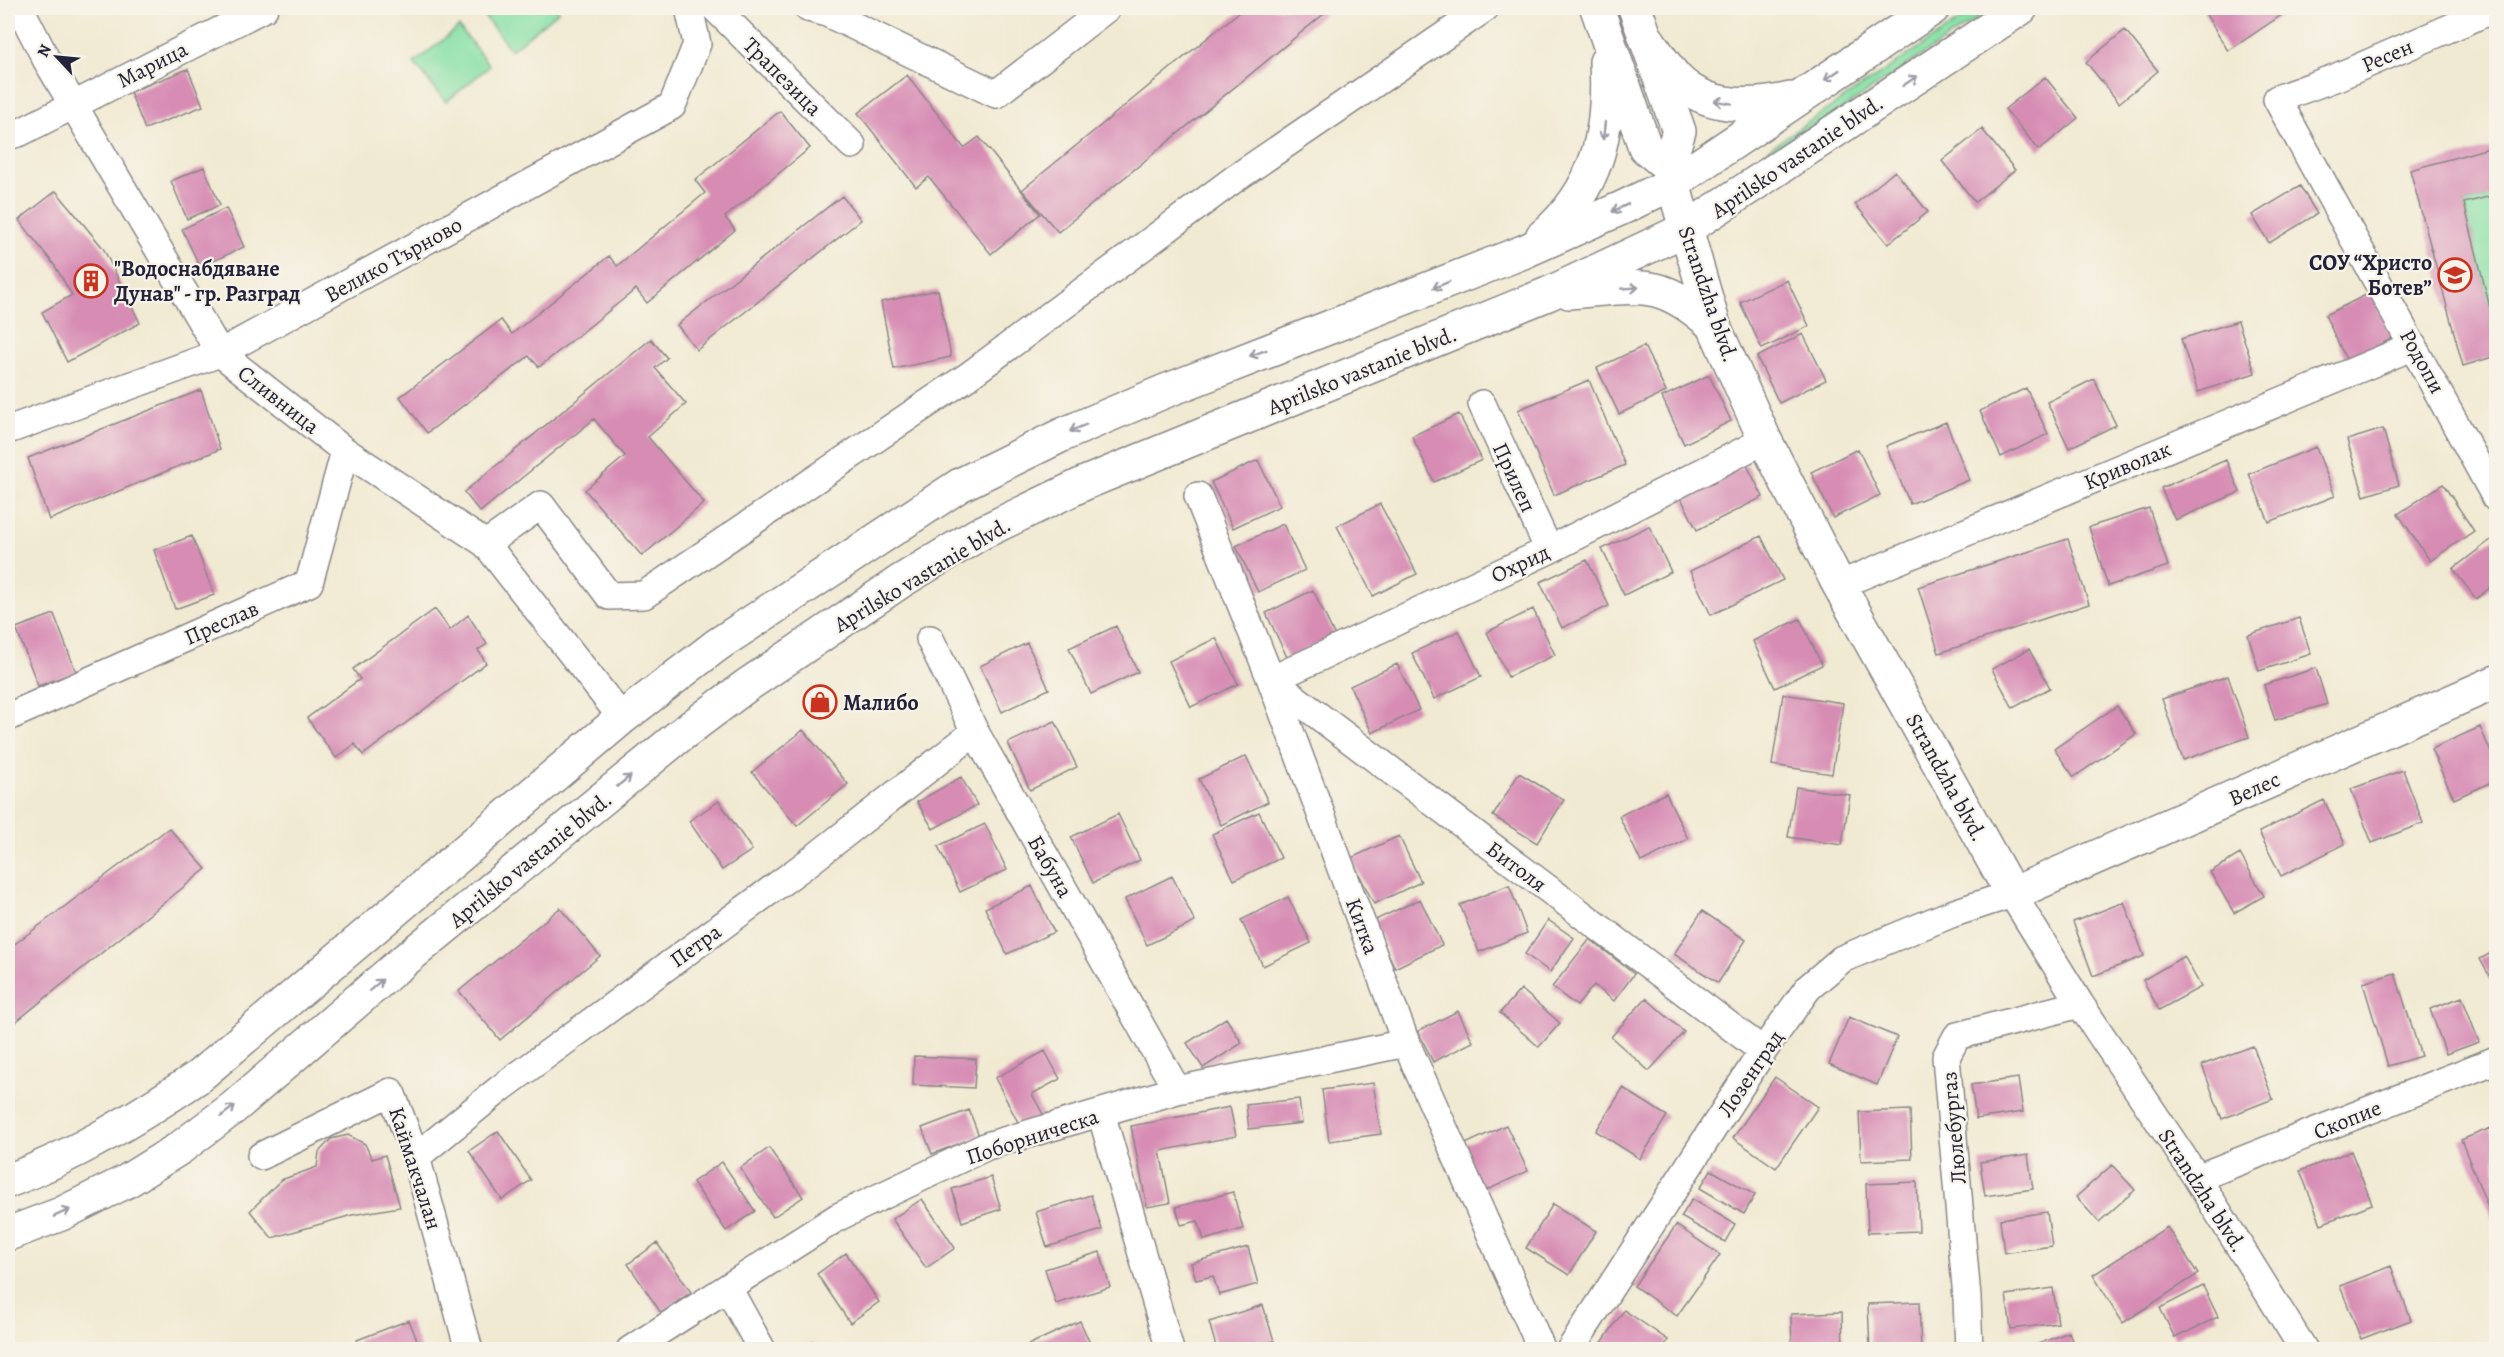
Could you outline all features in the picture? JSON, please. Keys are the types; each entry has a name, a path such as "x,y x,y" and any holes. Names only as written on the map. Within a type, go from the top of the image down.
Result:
{"street":[{"name":"Сливница","path":"20,8 46,59 75,104 220,353 345,451 486,544 622,718"},
{"name":"Марица","path":"8,135 21,132 264,8"},
{"name":"Велико Търново","path":"8,430 220,353 672,106 697,44 689,8"},
{"name":"Трапезица","path":"715,8 852,145"},
{"path":"808,8 827,13 996,94 1107,8"},
{"path":"486,544 541,505 609,596 644,595 967,376 1233,180 1485,8"},
{"path":"1635,8 1678,131 1670,174"},
{"name":"Aprilsko vastanie blvd.","path":"8,1181 84,1147 136,1119 198,1077 622,718 717,645 960,485 1062,435 1163,392 1523,252 1670,174 1801,97 1933,8"},
{"name":"Aprilsko vastanie blvd.","path":"8,1234 61,1214 127,1181 180,1148 233,1108 394,969 678,737 746,686 901,581 979,534 1084,483 1550,293 1686,230 2021,8"},
{"name":"Ресен","path":"2277,99 2337,77 2496,8"},
{"path":"1601,19 1645,147 1670,174"},
{"path":"1523,252 1556,224 1577,199 1595,166 1603,141 1608,94 1601,19"},
{"path":"1648,40 1677,79 1696,93 1713,100 1762,106 1801,97"},
{"name":"Родопи","path":"2277,99 2496,498"},
{"name":"Strandzha blvd.","path":"1670,174 1714,326 1765,440 1839,585 2012,894 2080,1004 2197,1178 2304,1350"},
{"path":"1550,293 1656,288 1684,300 1714,326"},
{"name":"Криволак","path":"1839,585 2414,346"},
{"name":"Прилеп","path":"1482,404 1549,550"},
{"name":"Охрид","path":"1271,680 1549,550 1765,440"},
{"name":"Преслав","path":"8,717 309,583 345,451"},
{"name":"Китка","path":"1198,496 1271,680 1406,1043 1542,1350"},
{"name":"Бабуна","path":"930,639 975,732 1177,1090"},
{"name":"Битоля","path":"1271,680 1763,1051"},
{"name":"Велес","path":"2012,894 2496,682"},
{"name":"Петра","path":"416,1157 501,1088 809,862 975,732"},
{"name":"Лозенград","path":"1570,1350 1763,1051 1808,988 1842,959 1951,914 2012,894"},
{"name":"Люлебургаз","path":"1969,1350 1967,1298 1946,1057 1957,1036 2080,1004"},
{"name":"Поборническа","path":"630,1350 838,1216 976,1151 1177,1090 1406,1043"},
{"name":"Скопие","path":"2197,1178 2496,1060"},
{"name":"Каймакчалан","path":"261,1156 391,1092 416,1157 469,1350"},
{"path":"1101,1113 1170,1350"},
{"path":"728,1288 762,1350"}],"green space":[{"path":"485,8 556,8 559,11 511,50 480,11"},
{"path":"1978,8 1993,8 1769,158 1767,150"},
{"path":"459,27 490,66 446,102 414,63"},
{"path":"2496,195 2496,306 2490,308 2464,203"}],"building":[{"path":"1244,8 1331,8 1058,232 1022,190"},
{"path":"2202,8 2292,8 2228,51"},
{"path":"2125,30 2158,71 2119,103 2086,62"},
{"path":"188,69 203,106 145,129 130,92"},
{"path":"907,75 964,148 979,137 1040,214 991,254 929,177 916,187 858,113"},
{"path":"2045,77 2078,118 2039,150 2005,109"},
{"path":"780,111 810,148 725,217 735,230 647,303 636,289 539,367 529,356 427,433 400,397 501,320 512,334 609,256 617,266 705,193 695,180"},
{"path":"1982,129 2015,170 1975,202 1942,161"},
{"path":"2496,146 2496,195 2464,203 2490,308 2496,306 2496,356 2463,366 2410,170"},
{"path":"204,167 220,205 187,219 171,181"},
{"path":"1895,171 1928,212 1888,244 1855,204"},
{"path":"2300,186 2317,214 2269,243 2252,215"},
{"name":"\"Водоснабдяване Дунав\" - гр. Разград","path":"56,191 103,248 140,323 67,362 42,312 72,295 55,266 19,220"},
{"path":"842,196 861,220 697,350 677,325"},
{"path":"226,208 244,247 200,267 182,229"},
{"path":"1787,280 1809,326 1762,349 1740,302"},
{"path":"938,290 951,357 894,369 881,302"},
{"path":"2372,292 2393,338 2347,361 2325,315"},
{"path":"2238,321 2255,373 2198,392 2181,339"},
{"path":"1803,334 1826,380 1779,403 1757,357"},
{"path":"651,339 667,358 655,368 686,404 648,437 704,503 642,556 585,490 625,456 594,419 480,512 464,492"},
{"path":"1644,346 1666,392 1619,414 1597,368"},
{"path":"1709,375 1731,421 1684,444 1662,397"},
{"path":"2094,379 2116,425 2069,448 2047,402"},
{"path":"1589,380 1625,465 1554,495 1518,410"},
{"path":"2026,388 2048,434 2001,457 1980,411"},
{"path":"201,390 220,449 49,520 28,458"},
{"path":"1459,414 1482,460 1434,482 1412,436"},
{"path":"1946,422 1969,480 1910,504 1886,446"},
{"path":"2383,429 2399,485 2364,496 2347,440"},
{"path":"2316,447 2335,496 2269,522 2249,474"},
{"path":"1858,449 1880,495 1833,518 1811,472"},
{"path":"1258,460 1280,506 1233,528 1211,482"},
{"path":"2226,460 2240,492 2175,520 2161,488"},
{"path":"1747,465 1763,497 1697,530 1681,498"},
{"path":"2443,484 2474,531 2430,561 2398,514"},
{"path":"1380,504 1417,574 1373,596 1337,526"},
{"path":"2149,508 2168,566 2108,586 2089,527"},
{"path":"1283,524 1305,570 1258,592 1236,546"},
{"path":"1649,526 1671,572 1624,595 1602,549"},
{"path":"192,536 214,595 175,609 154,550"},
{"path":"1761,536 1783,580 1711,615 1690,571"},
{"path":"2496,536 2496,583 2476,599 2453,569"},
{"path":"2068,539 2089,604 1939,653 1918,587"},
{"path":"1587,560 1609,606 1562,628 1540,582"},
{"path":"1313,590 1335,636 1288,659 1266,613"},
{"path":"435,609 450,630 468,615 487,644 478,650 486,663 363,755 355,744 336,758 307,718 360,679 353,669"},
{"path":"1533,609 1555,655 1508,677 1487,632"},
{"path":"54,614 76,672 38,686 16,628"},
{"path":"2299,618 2311,654 2259,671 2248,635"},
{"path":"1800,619 1822,665 1775,688 1753,641"},
{"path":"1116,626 1138,672 1091,694 1069,648"},
{"path":"1459,631 1481,677 1434,699 1412,653"},
{"path":"1216,638 1238,684 1191,707 1169,661"},
{"path":"1027,643 1049,689 1002,712 980,666"},
{"path":"2029,649 2050,688 2013,708 1992,669"},
{"path":"1397,664 1419,710 1372,733 1350,686"},
{"path":"2316,668 2327,704 2275,720 2264,685"},
{"path":"2228,676 2249,737 2183,760 2162,699"},
{"path":"1783,694 1843,703 1832,774 1772,765"},
{"path":"2117,706 2136,734 2074,777 2054,749"},
{"path":"1055,721 1077,767 1030,790 1008,743"},
{"path":"2480,727 2496,764 2496,780 2454,799 2431,749"},
{"path":"803,730 848,784 797,826 752,772"},
{"path":"1246,756 1268,802 1221,825 1199,779"},
{"path":"2403,770 2423,823 2372,843 2351,789"},
{"path":"1519,773 1564,800 1537,843 1493,816"},
{"path":"961,777 977,805 933,829 917,802"},
{"path":"1796,787 1850,795 1842,845 1788,837"},
{"path":"1666,793 1688,839 1641,862 1619,816"},
{"path":"2324,800 2345,844 2281,876 2259,832"},
{"path":"719,801 752,850 722,870 689,821"},
{"path":"1259,812 1281,858 1234,880 1212,834"},
{"path":"1118,814 1140,860 1093,883 1071,837"},
{"path":"985,824 1007,870 960,892 938,846"},
{"path":"169,828 206,869 8,1028 8,949"},
{"path":"1399,836 1421,882 1374,904 1351,858"},
{"path":"2240,854 2264,896 2234,913 2210,872"},
{"path":"1172,876 1195,922 1147,945 1125,899"},
{"path":"1509,885 1527,933 1479,952 1460,905"},
{"path":"1032,886 1054,932 1007,954 985,908"},
{"path":"1288,897 1311,943 1263,966 1241,920"},
{"path":"1420,899 1442,945 1395,968 1373,921"},
{"path":"2124,902 2144,956 2093,976 2073,922"},
{"path":"560,908 600,956 500,1040 459,991"},
{"path":"1702,911 1746,940 1718,983 1674,954"},
{"path":"1548,920 1574,938 1550,972 1525,954"},
{"path":"1590,939 1634,974 1614,1001 1594,985 1577,1006 1552,987"},
{"path":"2496,950 2496,988 2480,959"},
{"path":"2184,956 2201,987 2159,1010 2143,980"},
{"path":"2395,973 2421,1056 2388,1066 2363,983"},
{"path":"1521,989 1560,1023 1539,1047 1500,1013"},
{"path":"2462,997 2479,1042 2446,1054 2430,1009"},
{"path":"1646,998 1684,1032 1649,1071 1611,1037"},
{"path":"1458,1011 1473,1042 1433,1062 1418,1031"},
{"path":"1849,1017 1897,1037 1877,1085 1829,1064"},
{"path":"1226,1018 1242,1043 1203,1068 1187,1043"},
{"path":"2253,1046 2273,1099 2222,1119 2202,1065"},
{"path":"1045,1051 1060,1079 1032,1094 1045,1118 1022,1130 995,1078"},
{"path":"914,1056 976,1059 974,1088 913,1085"},
{"path":"1775,1077 1818,1107 1776,1168 1733,1138"},
{"path":"2018,1078 2023,1112 1976,1119 1971,1085"},
{"path":"1373,1083 1381,1134 1329,1141 1322,1090"},
{"path":"1623,1088 1667,1116 1640,1159 1596,1131"},
{"path":"1299,1099 1302,1123 1249,1129 1246,1105"},
{"path":"1230,1107 1236,1136 1160,1151 1170,1203 1147,1207 1131,1126"},
{"path":"969,1110 979,1136 932,1154 922,1128"},
{"path":"1910,1110 1912,1159 1861,1161 1859,1112"},
{"path":"1506,1125 1528,1171 1481,1193 1459,1147"},
{"path":"2491,1128 2496,1140 2496,1227 2461,1140"},
{"path":"498,1131 531,1180 502,1200 469,1151"},
{"path":"348,1135 365,1144 372,1159 385,1155 400,1207 352,1215 272,1238 250,1211 281,1180 317,1167 319,1152 331,1139"},
{"path":"769,1148 803,1197 773,1217 740,1168"},
{"path":"2351,1151 2372,1204 2321,1224 2300,1171"},
{"path":"2028,1155 2033,1189 1985,1196 1980,1162"},
{"path":"722,1162 755,1211 726,1231 693,1182"},
{"path":"2112,1165 2135,1190 2099,1222 2076,1197"},
{"path":"1711,1170 1755,1195 1744,1214 1700,1188"},
{"path":"991,1177 1001,1209 962,1222 952,1189"},
{"path":"1917,1182 1919,1231 1868,1233 1866,1184"},
{"path":"1233,1192 1243,1229 1204,1240 1198,1221 1181,1225 1176,1207"},
{"path":"1091,1195 1102,1230 1047,1247 1036,1212"},
{"path":"922,1199 955,1248 926,1268 892,1219"},
{"path":"1692,1199 1735,1224 1725,1242 1681,1217"},
{"path":"1553,1204 1596,1231 1569,1275 1526,1248"},
{"path":"2047,1212 2052,1246 2004,1253 2000,1219"},
{"path":"1676,1225 1720,1255 1677,1316 1634,1286"},
{"path":"2167,1227 2198,1274 2123,1323 2093,1275"},
{"path":"657,1243 691,1292 661,1313 628,1264"},
{"path":"1248,1247 1258,1284 1219,1295 1213,1276 1196,1280 1191,1263"},
{"path":"1100,1252 1110,1287 1056,1304 1045,1269"},
{"path":"846,1253 879,1302 850,1323 817,1274"},
{"path":"2391,1266 2411,1320 2361,1339 2340,1286"},
{"path":"2203,1286 2218,1317 2175,1338 2160,1308"},
{"path":"2053,1288 2058,1323 2011,1329 2006,1295"},
{"path":"1919,1302 1921,1350 1870,1350 1868,1304"},
{"path":"1263,1305 1274,1341 1245,1350 1217,1350 1209,1322"},
{"path":"1624,1310 1668,1340 1662,1350 1597,1350"},
{"path":"1842,1312 1843,1350 1792,1350 1791,1314"},
{"path":"409,1320 421,1350 361,1350 357,1340"},
{"path":"1080,1321 1093,1350 1017,1350"},
{"path":"2069,1332 2075,1350 2025,1350 2025,1349"},
{"path":"813,1342 818,1350 801,1350"},
{"path":"2437,1343 2440,1350 2420,1350 2420,1349"}],"place":[{"name":"СОУ “Христо Ботев”","path":"2455,275"},
{"name":"\"Водоснабдяване Дунав\" - гр. Разград","path":"91,281"},
{"name":"Малибо","path":"820,702"}]}
